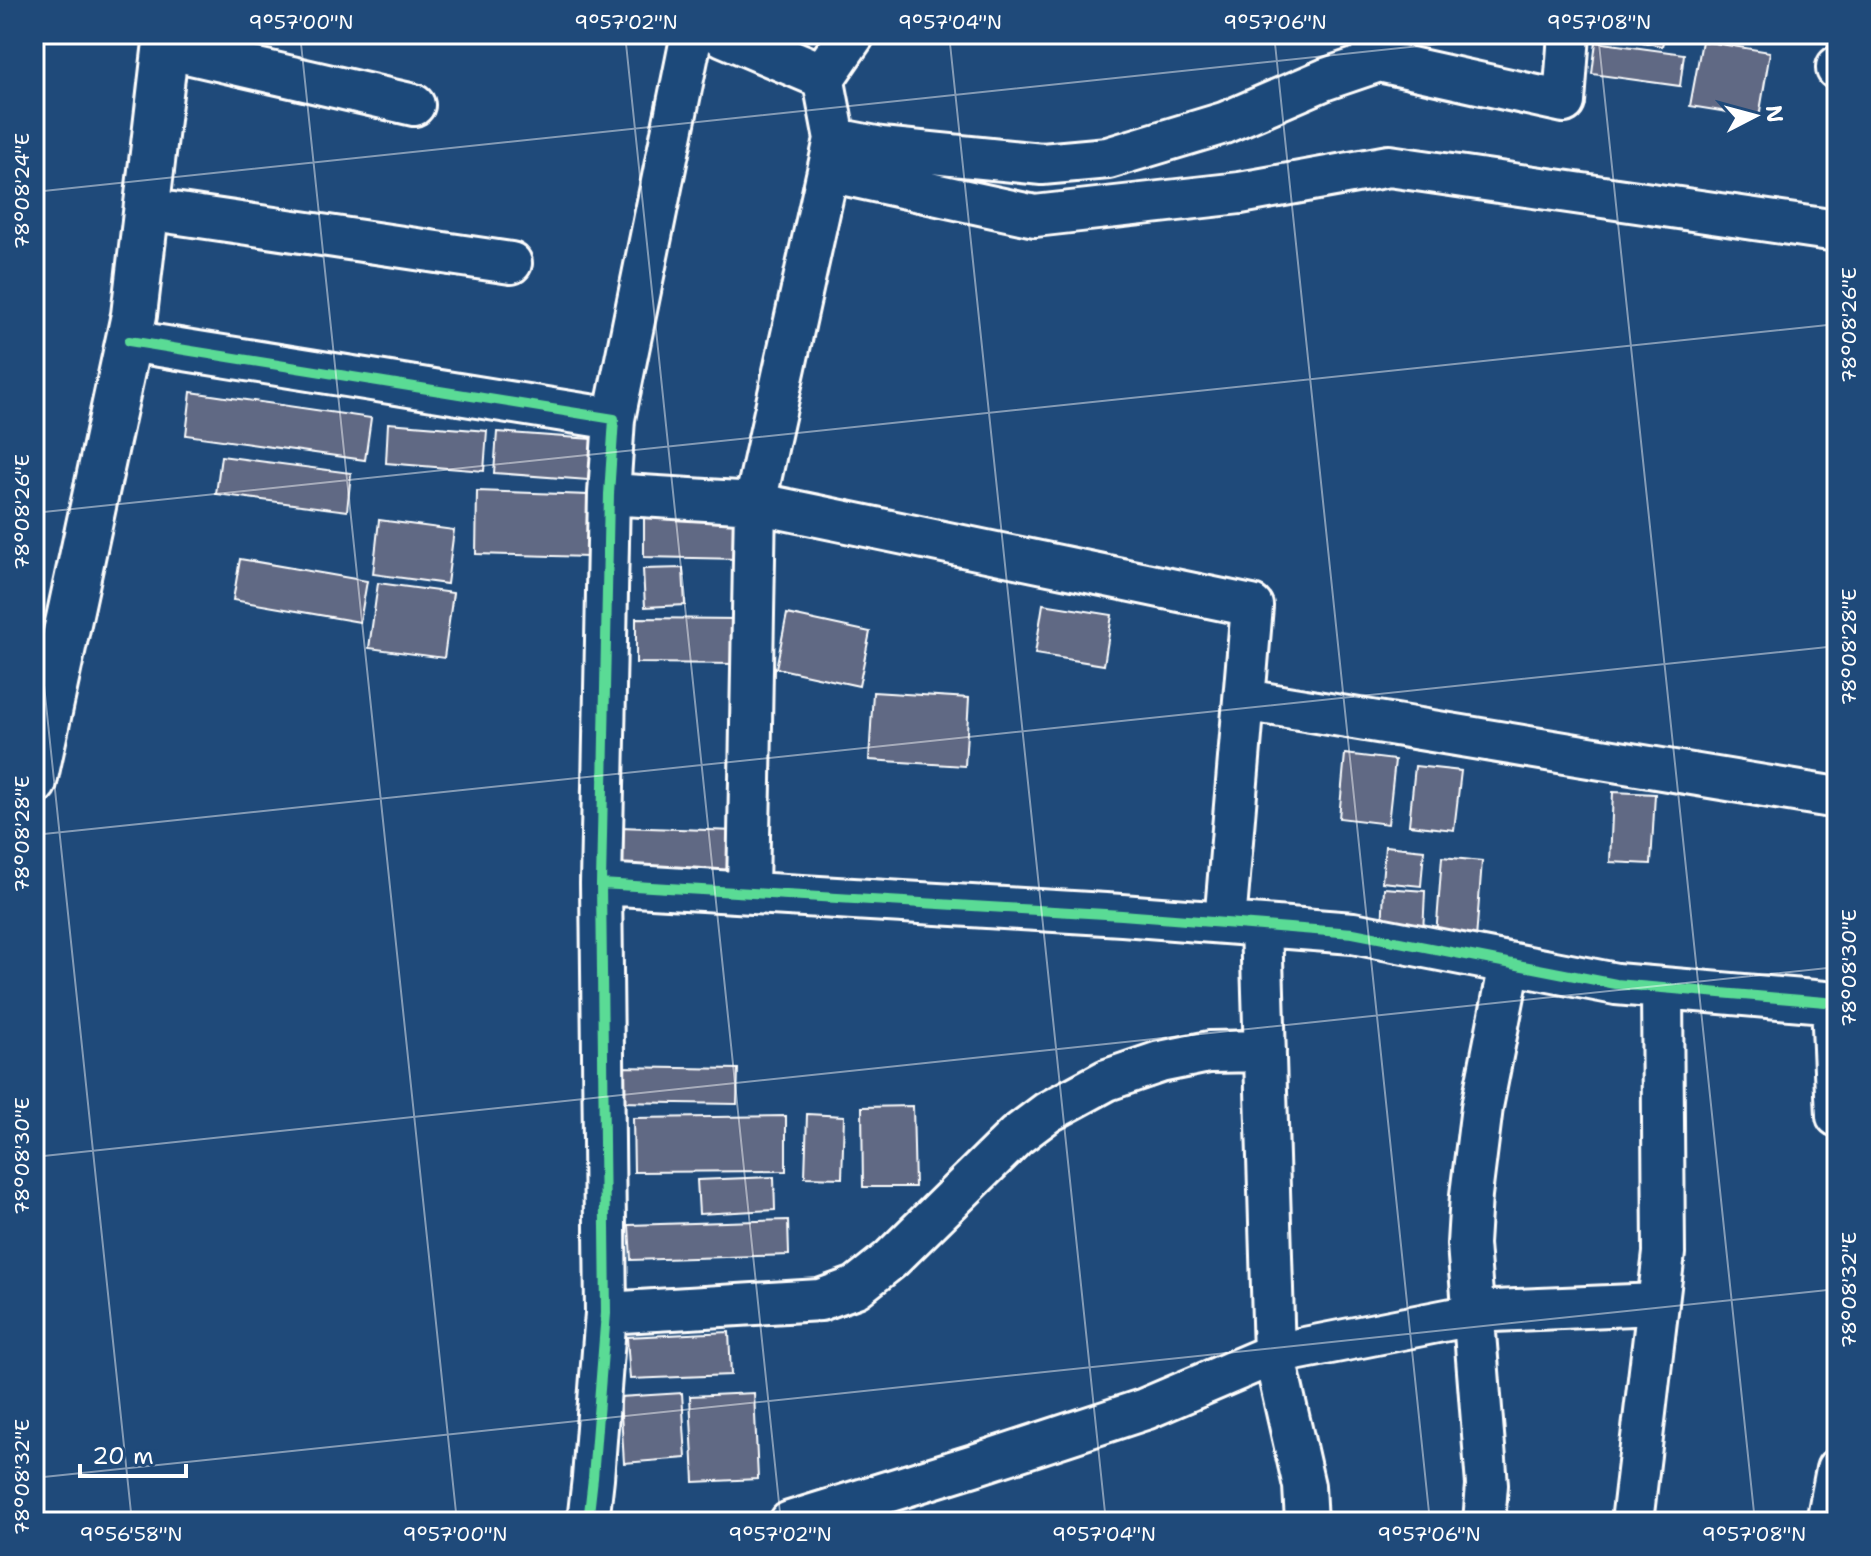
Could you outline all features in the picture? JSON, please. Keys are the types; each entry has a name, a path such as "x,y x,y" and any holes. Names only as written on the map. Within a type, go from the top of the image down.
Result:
{"street":[{"path":"588,1522 606,1313 601,884 609,494 614,419 692,34"},
{"path":"724,34 823,76"},
{"path":"748,891 755,503 831,155 823,76 852,34"},
{"path":"831,155 881,148 1042,164 1108,158 1224,123 1326,79 1374,47 1564,102 1569,34"},
{"path":"34,782 134,315 166,41 414,105"},
{"path":"831,155 1035,216 1240,193 1389,166 1837,231"},
{"path":"146,209 511,263"},
{"path":"129,341 614,419"},
{"path":"609,494 755,503 1252,606 1244,700 1243,924 1265,1051 1274,1354 1304,1486 1306,1522"},
{"path":"1244,700 1837,798"},
{"path":"601,884 1122,915 1353,933 1616,984 1835,1003 1837,1116"},
{"path":"1484,1522 1487,1485 1468,1244 1482,1107 1510,964"},
{"path":"1632,1522 1664,1253 1662,988"},
{"path":"606,1313 820,1300 856,1287 890,1260 1016,1136 1048,1112 1107,1080 1160,1062 1209,1052 1265,1051"},
{"path":"790,1522 1145,1409 1274,1354 1493,1311 1657,1304"},
{"path":"1827,1522 1837,1469"}],"building":[{"path":"1602,34 1665,34 1662,46"},
{"path":"1702,41 1770,52 1759,117 1690,106"},
{"path":"1596,42 1684,54 1680,86 1592,74"},
{"path":"191,392 371,418 365,460 186,435"},
{"path":"388,423 487,431 484,471 386,463"},
{"path":"497,432 592,439 588,480 494,473"},
{"path":"221,456 351,473 347,511 216,494"},
{"path":"477,491 589,495 588,557 476,554"},
{"path":"644,513 741,515 741,559 644,557"},
{"path":"379,520 454,530 447,584 373,574"},
{"path":"240,559 367,581 360,622 233,600"},
{"path":"683,568 685,605 645,607 643,569"},
{"path":"378,583 453,593 444,658 369,648"},
{"path":"1043,604 1112,615 1104,665 1035,654"},
{"path":"787,614 870,632 859,686 776,668"},
{"path":"636,618 740,619 739,664 636,663"},
{"path":"873,692 969,698 965,766 869,760"},
{"path":"1345,754 1395,760 1388,824 1339,818"},
{"path":"1415,766 1461,771 1454,830 1409,825"},
{"path":"1613,792 1655,794 1651,864 1610,862"},
{"path":"619,827 736,831 735,879 618,875"},
{"path":"1385,846 1424,850 1421,886 1382,882"},
{"path":"1442,857 1482,861 1476,939 1436,936"},
{"path":"1384,888 1425,891 1423,933 1382,931"},
{"path":"618,1067 738,1069 737,1104 617,1102"},
{"path":"913,1106 915,1187 863,1187 862,1107"},
{"path":"807,1114 844,1116 842,1178 805,1177"},
{"path":"786,1116 786,1171 634,1172 633,1118"},
{"path":"774,1177 775,1210 699,1214 697,1180"},
{"path":"788,1220 789,1255 631,1260 629,1225"},
{"path":"729,1332 731,1375 630,1379 627,1337"},
{"path":"682,1393 686,1458 624,1463 620,1397"},
{"path":"754,1393 758,1479 694,1482 690,1396"}],"cycle path":[{"path":"129,341 614,419 609,494 601,884 606,1313 588,1522"},
{"path":"601,884 1122,915 1353,933 1616,984 1837,1003"}]}
